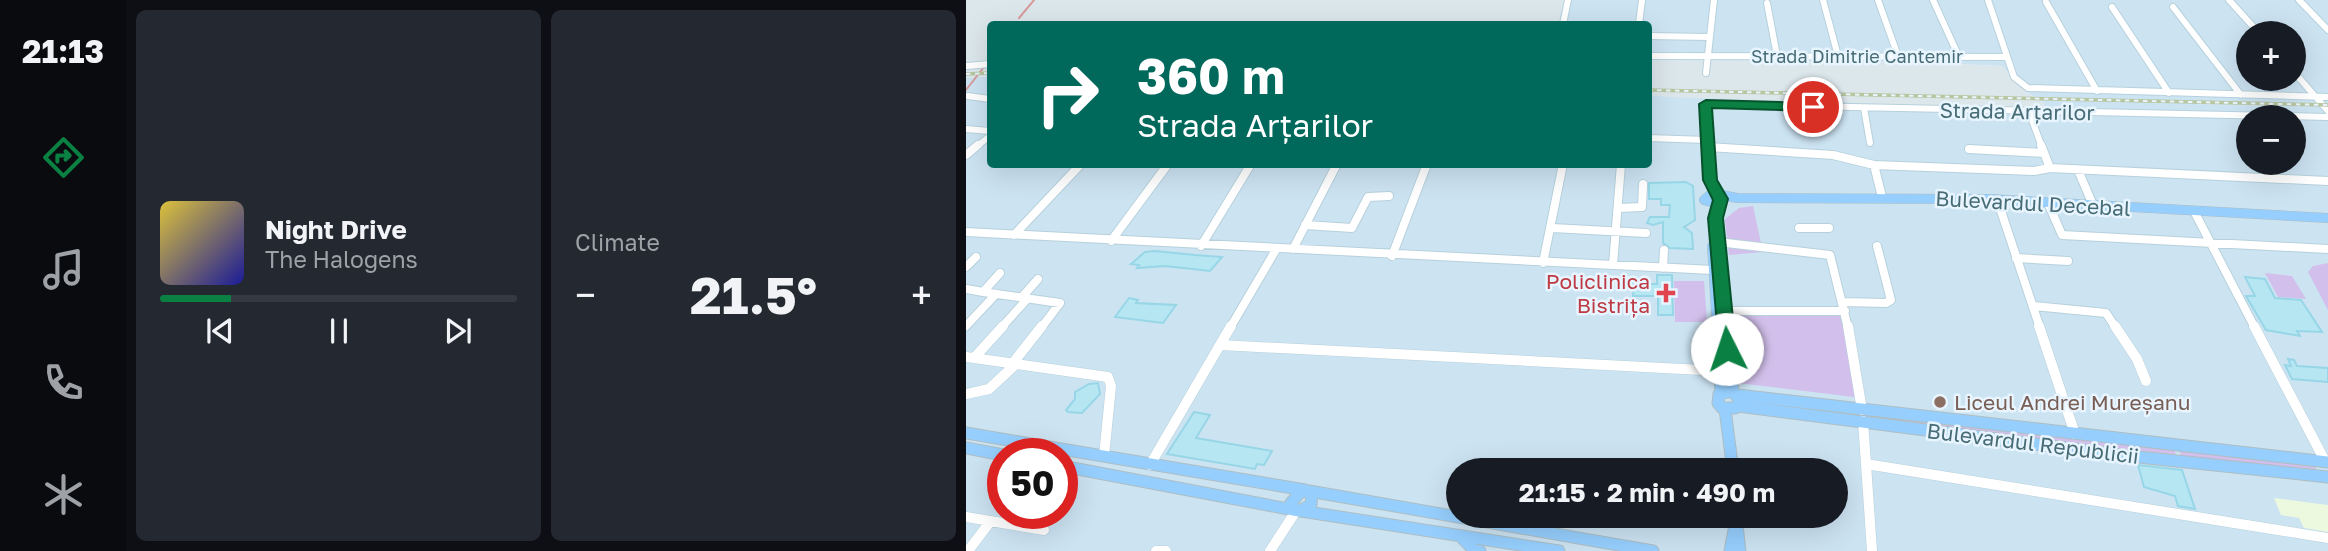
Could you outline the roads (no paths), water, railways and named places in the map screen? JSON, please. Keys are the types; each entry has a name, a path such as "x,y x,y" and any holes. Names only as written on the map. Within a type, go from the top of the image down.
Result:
{"main road":[{"name":"Bulevardul Decebal","path":"1714,199 1882,197 1997,200 2328,218"},
{"path":"1714,199 1731,398 1732,458"},
{"path":"1714,199 1713,270 1721,371 1731,398"},
{"name":"Bulevardul Republicii","path":"1731,398 2170,461 2328,477"},
{"name":"Bulevardul Republicii","path":"1862,415 2076,434 2325,462"},
{"path":"966,433 1653,551"},
{"path":"966,448 987,452"},
{"path":"2325,462 2319,468 2328,477"},
{"path":"1078,469 1297,510 1559,551"},
{"path":"1297,510 1292,499 1307,490"},
{"path":"1729,547 1734,528"},
{"path":"1737,528 1740,551"},
{"path":"1459,536 1474,550 1480,551"}],"street":[{"path":"1564,21 1568,0"},
{"path":"1639,21 1642,0"},
{"path":"1706,72 1714,0"},
{"path":"1823,0 1838,56"},
{"path":"1878,0 1898,57"},
{"path":"1933,0 1959,57"},
{"path":"1988,0 2014,77 2021,86 2097,91 2328,97"},
{"path":"2229,0 2248,21"},
{"path":"2299,0 2328,30"},
{"path":"2046,2 2097,91"},
{"path":"1767,3 1776,56"},
{"path":"2112,7 2169,93"},
{"path":"2173,7 2241,95"},
{"path":"1652,36 1710,37"},
{"name":"Strada Dimitrie Cantemir","path":"1652,56 2007,57"},
{"path":"966,66 987,64"},
{"path":"2306,86 2328,111"},
{"path":"968,96 987,99"},
{"name":"Strada Arțarilor","path":"1707,143 1706,104 2328,117"},
{"path":"1864,108 1870,143"},
{"path":"2029,112 2050,169"},
{"path":"966,129 987,132"},
{"path":"966,155 987,136"},
{"path":"1652,138 1833,155 1874,165 2034,171 2050,169 2328,181"},
{"path":"1707,143 1714,199"},
{"path":"979,144 987,145"},
{"path":"1969,149 2044,153"},
{"path":"1874,165 1882,197"},
{"path":"1014,236 1076,168"},
{"path":"1111,241 1165,168"},
{"path":"1201,246 1249,168"},
{"path":"1293,248 1335,168"},
{"path":"1392,256 1425,168"},
{"path":"1543,263 1562,168"},
{"path":"1613,265 1621,168"},
{"path":"2078,170 2093,205"},
{"path":"1619,208 1642,207 1643,184"},
{"path":"1305,225 1352,228 1368,197 1389,196"},
{"path":"1997,200 2076,434"},
{"path":"2048,203 2062,235 2328,249"},
{"path":"2194,211 2325,462"},
{"path":"1552,228 1646,233"},
{"path":"1799,228 1829,228"},
{"path":"968,233 1713,270"},
{"path":"1718,242 1828,254 1844,307 1862,415 1872,551"},
{"path":"1724,311 1886,303 1891,300 1877,246"},
{"path":"1150,465 1277,248"},
{"path":"1663,268 1664,250"},
{"path":"966,267 976,257"},
{"path":"2016,258 2068,261"},
{"path":"983,292 1000,273"},
{"path":"970,358 1038,279"},
{"path":"966,289 1060,304 1003,380 986,392 966,394"},
{"path":"966,326 996,294"},
{"path":"2034,306 2106,313 2137,359 2146,381"},
{"path":"1221,345 1721,371"},
{"path":"970,358 1108,377 1111,386 1104,456"},
{"path":"1867,464 2328,538"},
{"path":"1270,551 1297,510"},
{"path":"966,517 987,521"},
{"path":"968,551 987,526"},
{"path":"1037,529 1044,530"},
{"path":"1156,551 1166,551"}],"waterway":[{"path":"1019,18 1034,0"},
{"path":"966,90 984,67"}],"railway":[{"path":"966,74 987,73"},
{"path":"1652,90 2328,105"}],"place":[{"name":"Policlinica Bistrița","path":"1666,293"},
{"name":"Liceul Andrei Mureșanu","path":"1940,402"}]}
